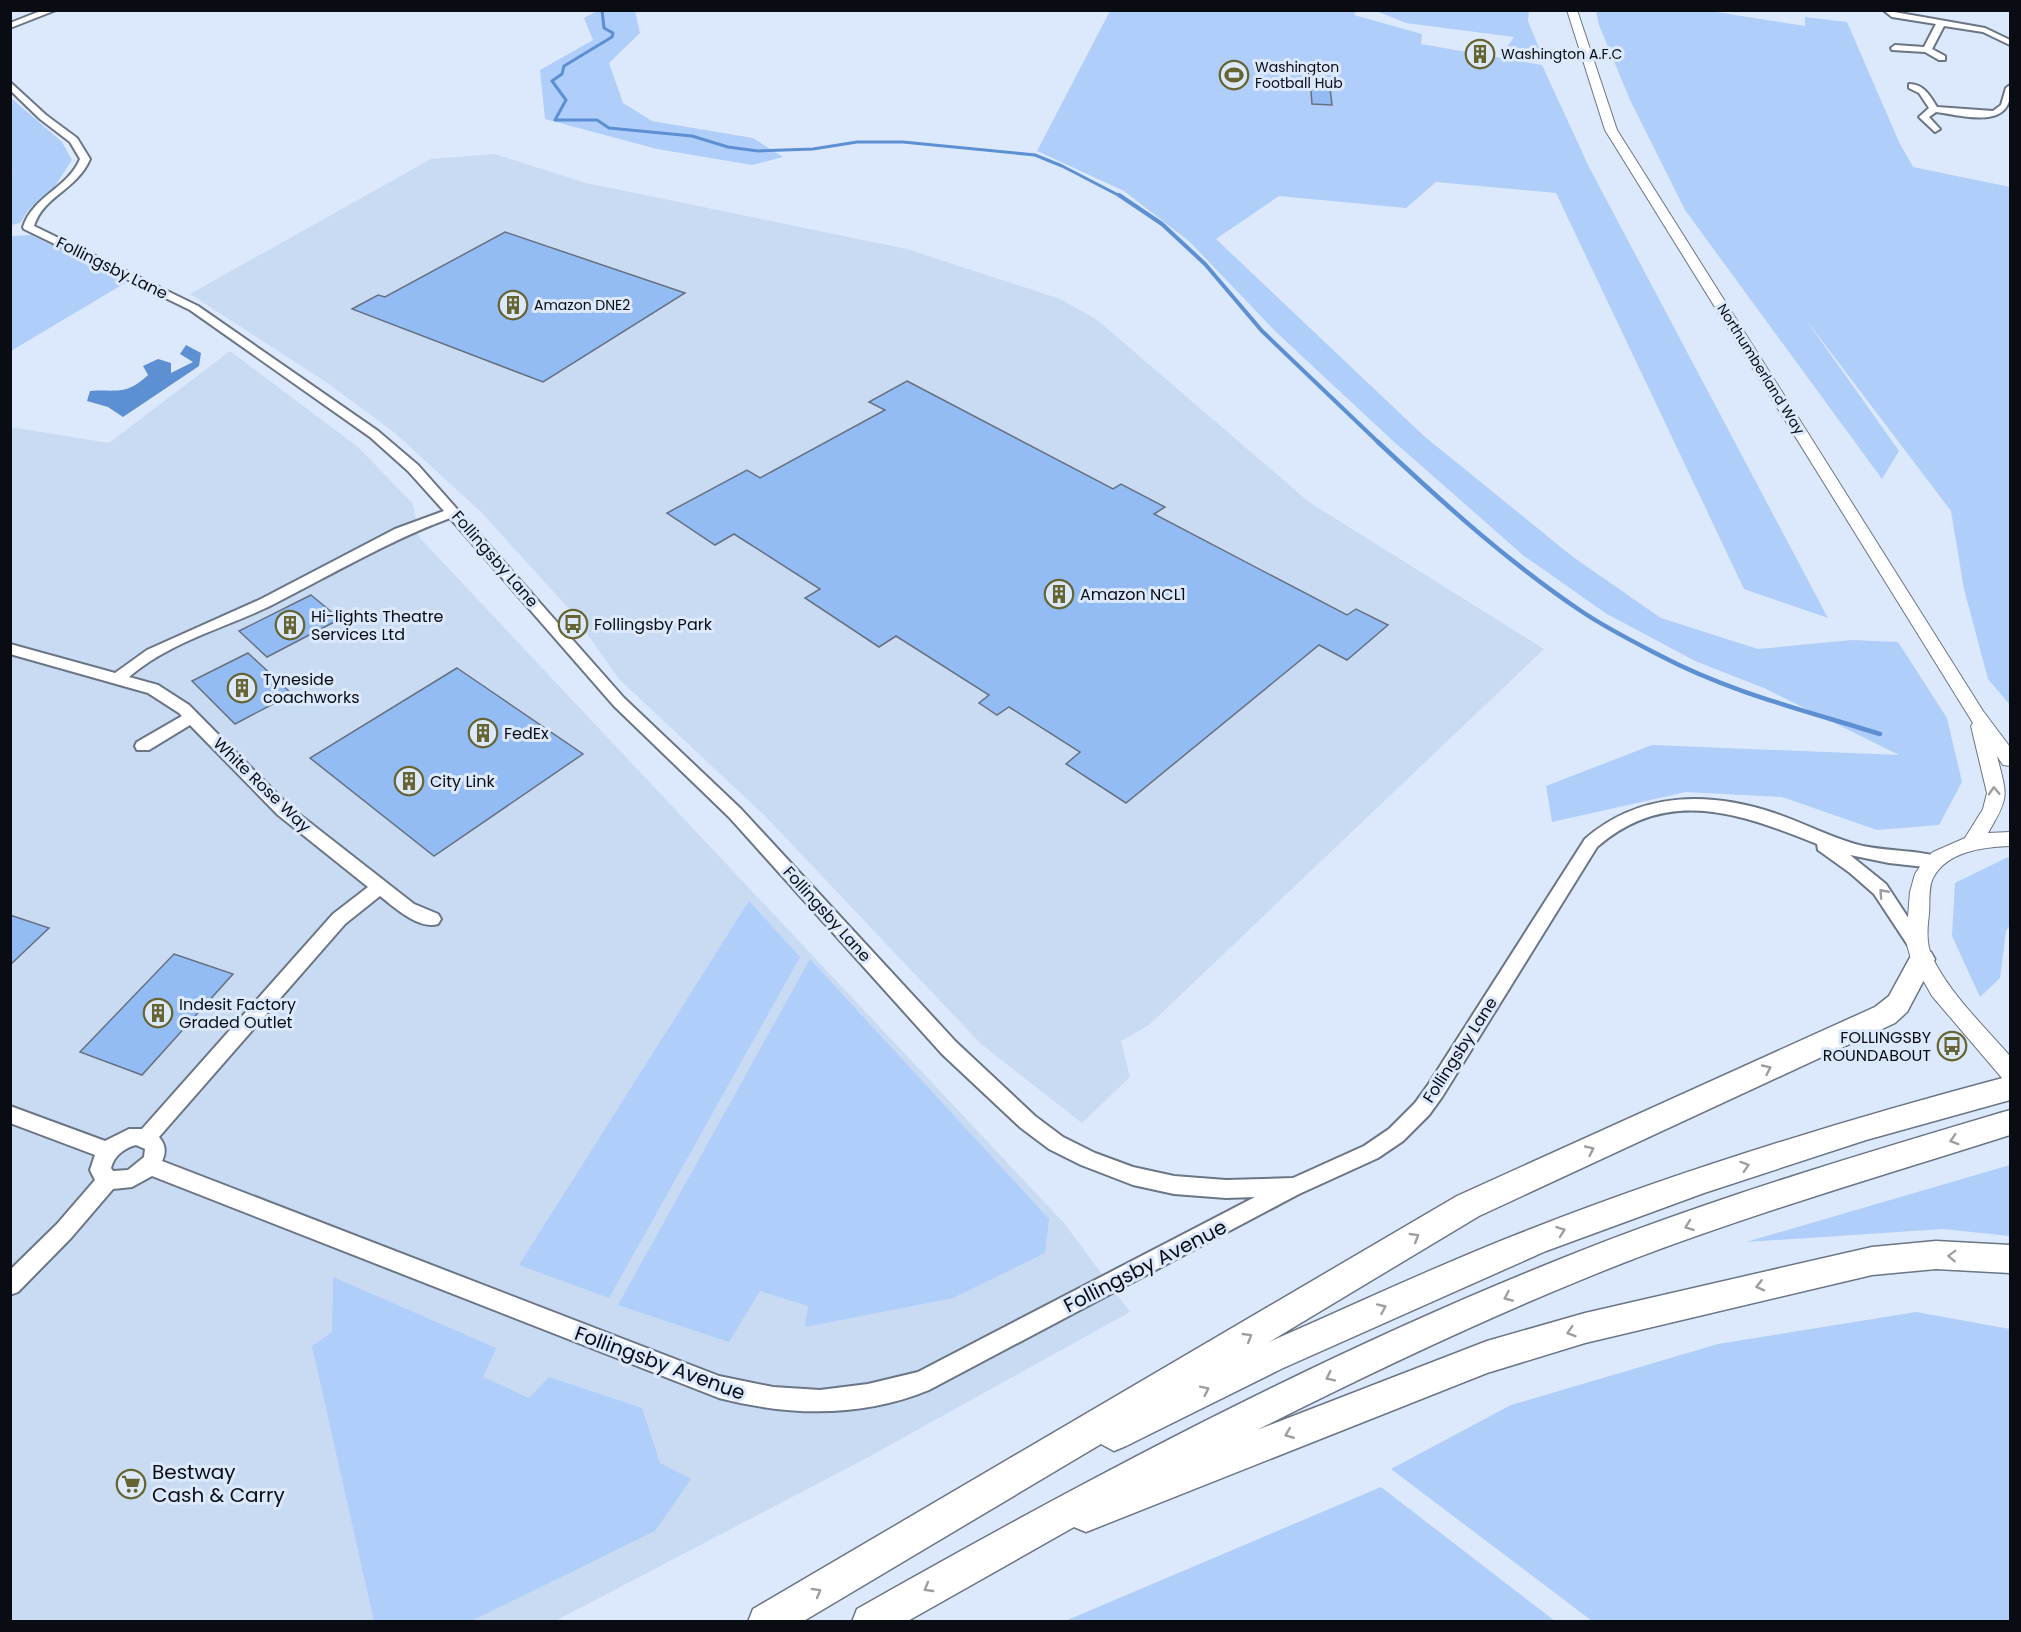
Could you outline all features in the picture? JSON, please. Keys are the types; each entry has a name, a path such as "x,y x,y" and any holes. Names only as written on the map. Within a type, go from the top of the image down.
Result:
{"highway":[{"path":"766,1622 964,1508 1468,1206 1885,1015 1898,1004 1918,950"},
{"path":"964,1508 1270,1358 1538,1240 1704,1180 1855,1131 2010,1088"},
{"path":"870,1622 978,1559 1196,1441 1401,1343 1566,1272 1846,1172 2010,1123"},
{"path":"978,1559 1486,1357 1585,1328 1872,1262 1936,1255 2010,1259"}],"main road":[{"name":"Northumberland Way","path":"1572,10 1573,19 1611,130 1977,715 2010,760"},
{"name":"Northumberland Way","path":"1972,843 1992,810 1997,793 1977,715"},
{"path":"2010,839 1972,843 1934,862 1923,876 1918,950 1938,986 2010,1071"}],"street":[{"path":"10,26 52,10"},
{"path":"1887,10 1895,15 1985,30 2010,42"},
{"path":"1927,50 1941,23"},
{"path":"1895,48 1927,50 1942,58"},
{"name":"Follingsby Lane","path":"10,85 43,117 74,140 85,159 82,170 70,183 38,205 29,216 28,227 194,308 374,434 413,468 619,702 735,813 949,1048 1028,1122 1056,1143 1088,1159 1133,1176 1174,1185 1209,1188 1294,1187 1371,1152 1396,1135 1436,1091 1591,843 1605,828 1639,812 1659,807 1702,805 1747,812 1870,855 1934,862"},
{"path":"1912,86 1922,91 1934,109"},
{"path":"1935,129 1924,117 1934,109 1999,118 2010,88"},
{"path":"118,679 152,653 266,602 400,532 454,512"},
{"name":"White Rose Way","path":"10,649 153,689 184,709 284,811 408,909 432,919"},
{"path":"142,746 192,717"},
{"name":"Follingsby Lane","path":"1804,832 1856,868 1880,889 1918,950"},
{"path":"147,1137 331,927 379,887"},
{"path":"10,1114 107,1151"},
{"path":"136,1136 147,1137 153,1141 156,1148 155,1158 150,1166 130,1180 119,1183 108,1180 100,1170 101,1161 107,1151 125,1138 136,1136"},
{"name":"Follingsby Avenue","path":"150,1166 719,1387 757,1398 795,1403 837,1402 881,1394 921,1382 1294,1187"},
{"path":"10,1285 64,1231 108,1180"}],"shaded area":[{"path":"597,11 635,11 640,33 609,63 623,103 652,121 753,138 783,157 752,165 657,149 545,119 540,70 593,40 584,18"},
{"path":"1110,11 1356,11 1354,15 1422,34 1421,44 1542,65 1589,167 1828,618 1744,589 1556,193 1436,182 1406,208 1279,196 1216,239 1424,436 1573,557 1661,618 1758,649 1852,640 1898,642 1947,718 1962,782 1939,825 1877,830 1782,797 1686,792 1552,822 1546,786 1652,745 1899,755 1764,688 1695,661 1607,614 1524,556 1392,440 1275,331 1190,242 1124,191 1037,151"},
{"path":"1376,11 1529,11 1528,21 1543,58 1504,51 1514,37 1406,23"},
{"path":"1596,11 1710,11 1805,26 1805,17 1847,22 1899,142 1913,167 2010,187 2010,705 1988,679 1964,589 1951,511 1804,317 1899,451 1882,479 1685,210 1630,100 1599,25"},
{"path":"11,98 62,142 72,160 53,189 30,208 20,223 11,225 11,172 13,170 10,167"},
{"path":"495,154 586,183 907,249 1060,299 1096,319 1309,502 1544,649 1149,1025 1121,1041 1130,1077 1082,1123 981,1044 766,817 619,679 570,610 482,513 395,433 326,382 190,294 431,159"},
{"path":"31,235 106,271 125,283 11,351 11,236"},
{"path":"186,345 201,353 199,366 123,417 108,407 87,401 90,391 127,389 140,382 148,375 143,366 158,359 171,363 171,373 193,362 180,354"},
{"path":"230,351 358,447 413,504 419,537 1064,1223 1130,1312 863,1460 555,1621 11,1621 10,427 109,443"},
{"path":"2010,858 2010,925 2006,931 2000,978 1980,997 1952,936 1955,883"},
{"path":"749,901 800,957 609,1298 519,1265"},
{"path":"810,959 1049,1219 1045,1253 953,1298 805,1327 808,1306 760,1291 729,1342 618,1305"},
{"path":"2010,1165 2010,1236 1943,1229 1746,1242"},
{"path":"333,1277 496,1348 483,1377 529,1398 549,1377 642,1408 660,1463 691,1479 655,1531 471,1621 374,1621 312,1346 332,1332"},
{"path":"1916,1312 2010,1329 2010,1621 1592,1621 1391,1469 1511,1405 1718,1344"},
{"path":"1381,1487 1555,1621 1065,1621"}],"building":[{"name":"Washington Football Hub","path":"1310,79 1329,80 1332,105 1312,104"},
{"name":"Amazon DNE2","path":"505,232 685,293 543,382 352,309 378,295 385,297"},
{"name":"Amazon NCL1","path":"907,381 1113,489 1121,484 1165,507 1154,514 1347,615 1356,609 1388,625 1347,660 1319,645 1126,803 1066,764 1080,752 1009,707 997,715 979,703 989,695 896,636 879,647 805,598 820,589 734,534 715,545 667,513 747,470 760,478 885,410 869,402"},
{"name":"Hi-lights Theatre Services Ltd","path":"311,595 340,619 267,657 239,631"},
{"name":"Tyneside coachworks","path":"248,653 292,694 235,724 192,681"},
{"path":"457,668 583,754 434,856 310,758"},
{"path":"10,915 49,928 10,965"},
{"name":"Indesit Factory Graded Outlet","path":"174,954 233,974 142,1075 80,1052"}],"waterway":[{"path":"602,10 604,28 613,33 612,37 564,66 562,74 552,81 566,100 555,120 597,120 609,128 692,136 728,147 758,151 813,149 857,142 903,142 1035,155 1062,166 1122,197"},
{"path":"1122,197 1162,224 1205,264 1262,331 1379,443"},
{"path":"1378,442 1502,552 1554,592 1610,629 1687,669 1714,680 1769,700 1880,734"}],"place":[{"name":"Washington A.F.C","path":"1480,54"},
{"name":"Washington Football Hub","path":"1234,75"},
{"name":"Amazon DNE2","path":"513,305"},
{"name":"Amazon NCL1","path":"1059,594"},
{"name":"Follingsby Park","path":"573,624"},
{"name":"Hi-lights Theatre Services Ltd","path":"290,625"},
{"name":"Tyneside coachworks","path":"242,688"},
{"name":"FedEx","path":"483,733"},
{"name":"City Link","path":"409,781"},
{"name":"Indesit Factory Graded Outlet","path":"158,1013"},
{"name":"FOLLINGSBY ROUNDABOUT","path":"1952,1046"},
{"name":"Bestway Cash & Carry","path":"131,1484"}]}
